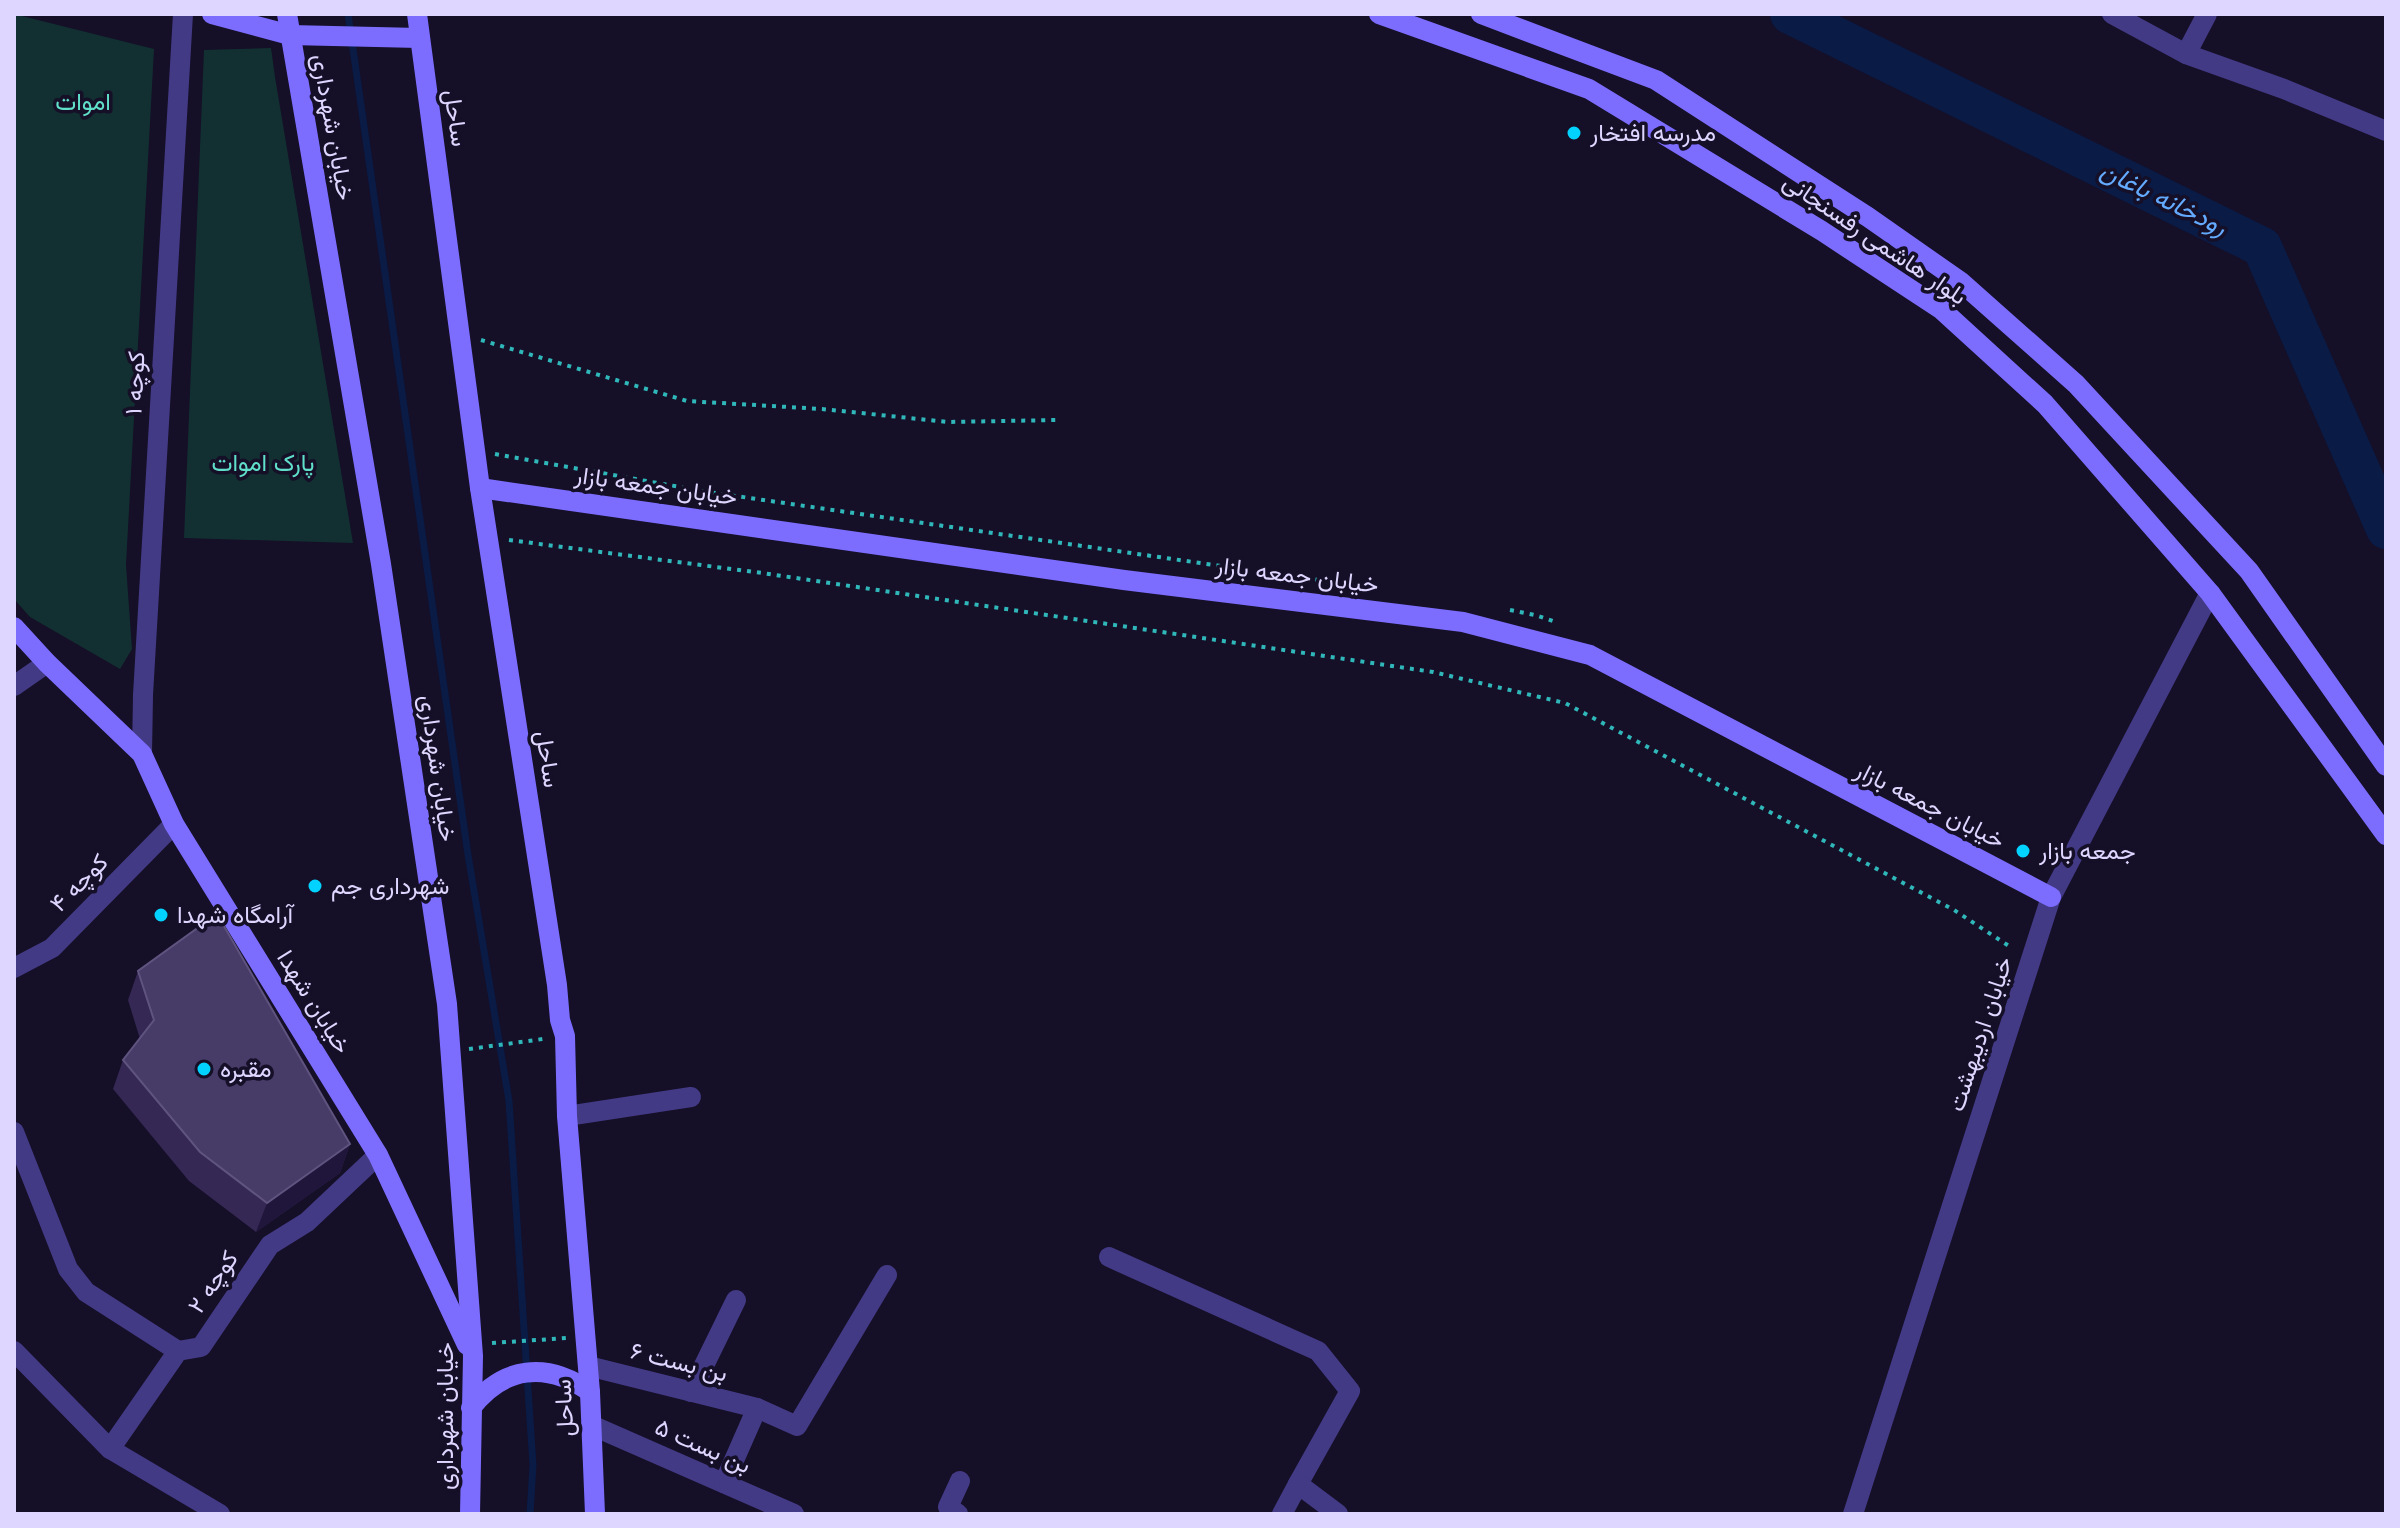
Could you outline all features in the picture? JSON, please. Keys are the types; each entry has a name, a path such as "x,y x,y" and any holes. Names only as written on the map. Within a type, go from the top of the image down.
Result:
{"main road":[{"path":"212,14 290,35 419,38"},
{"name":"خیابان شهرداری","path":"287,14 381,564 452,1052 472,1351 470,1514"},
{"name":"ساحل","path":"417,14 480,488 560,1020 565,1036 567,1116 590,1392 595,1514"},
{"name":"بلوار هاشمی رفسنجانی","path":"1379,14 1589,89 1822,231 1942,310 2045,404 2210,593 2386,835"},
{"name":"بلوار هاشمی رفسنجانی","path":"1481,14 1656,80 1868,217 1961,282 2076,384 2249,571 2386,766"},
{"path":"1942,310 1961,282"},
{"name":"خیابان جمعه بازار","path":"480,488 1124,580 1463,622 1562,647 1590,655 2051,897"},
{"name":"خیابان شهدا","path":"14,627 142,754 174,824 378,1155 472,1351"},
{"path":"471,1408 495,1384 526,1372 560,1375 590,1392"}],"street":[{"name":"کوچه ۱","path":"142,754 183,14"},
{"path":"2112,14 2186,54 2284,89 2386,131"},
{"path":"2186,54 2207,14"},
{"name":"خیابان اردیبهشت","path":"1853,1514 2051,897 2210,593"},
{"path":"14,686 47,663"},
{"name":"کوچه ۴","path":"14,968 52,948 174,824"},
{"path":"567,1116 691,1097"},
{"path":"14,1132 68,1269 86,1292 178,1351"},
{"name":"کوچه ۲","path":"110,1449 178,1351 201,1347 270,1245 307,1222 378,1155"},
{"path":"1109,1257 1318,1351 1350,1391 1282,1514"},
{"name":"بن بست ۶","path":"588,1366 757,1408 797,1426 887,1275"},
{"path":"691,1392 736,1300"},
{"path":"14,1351 110,1449 220,1514"},
{"path":"724,1483 757,1408"},
{"name":"بن بست ۵","path":"591,1425 794,1514"},
{"path":"958,1514 948,1507 960,1481"},
{"path":"1298,1484 1338,1514"}],"path":[{"path":"460,334 687,401 822,409 948,422 1058,420"},
{"path":"488,538 777,575 1433,672 1565,703 1954,910 2031,960"},
{"path":"452,1052 565,1036"},
{"path":"472,1351 585,1336"}],"green space":[{"name":"اموات","path":"14,14 154,49 126,565 132,649 120,669 30,617 14,599"},
{"name":"پارک اموات","path":"271,48 353,543 184,538 204,50"}],"building":[{"name":"مقبره","path":"217,914 350,1144 267,1203 200,1152 123,1060 154,1020 138,971"}],"waterway":[{"path":"348,14 468,855 509,1101 533,1465 530,1514"},
{"name":"رودخانه باغان","path":"1790,14 2262,247 2386,529"}],"place":[{"name":"مدرسه افتخار","path":"1574,133"},
{"name":"جمعه بازار","path":"2023,851"},
{"name":"شهرداری جم","path":"315,886"},
{"name":"آرامگاه شهدا","path":"161,915"},
{"name":"مقبره","path":"204,1069"}]}
